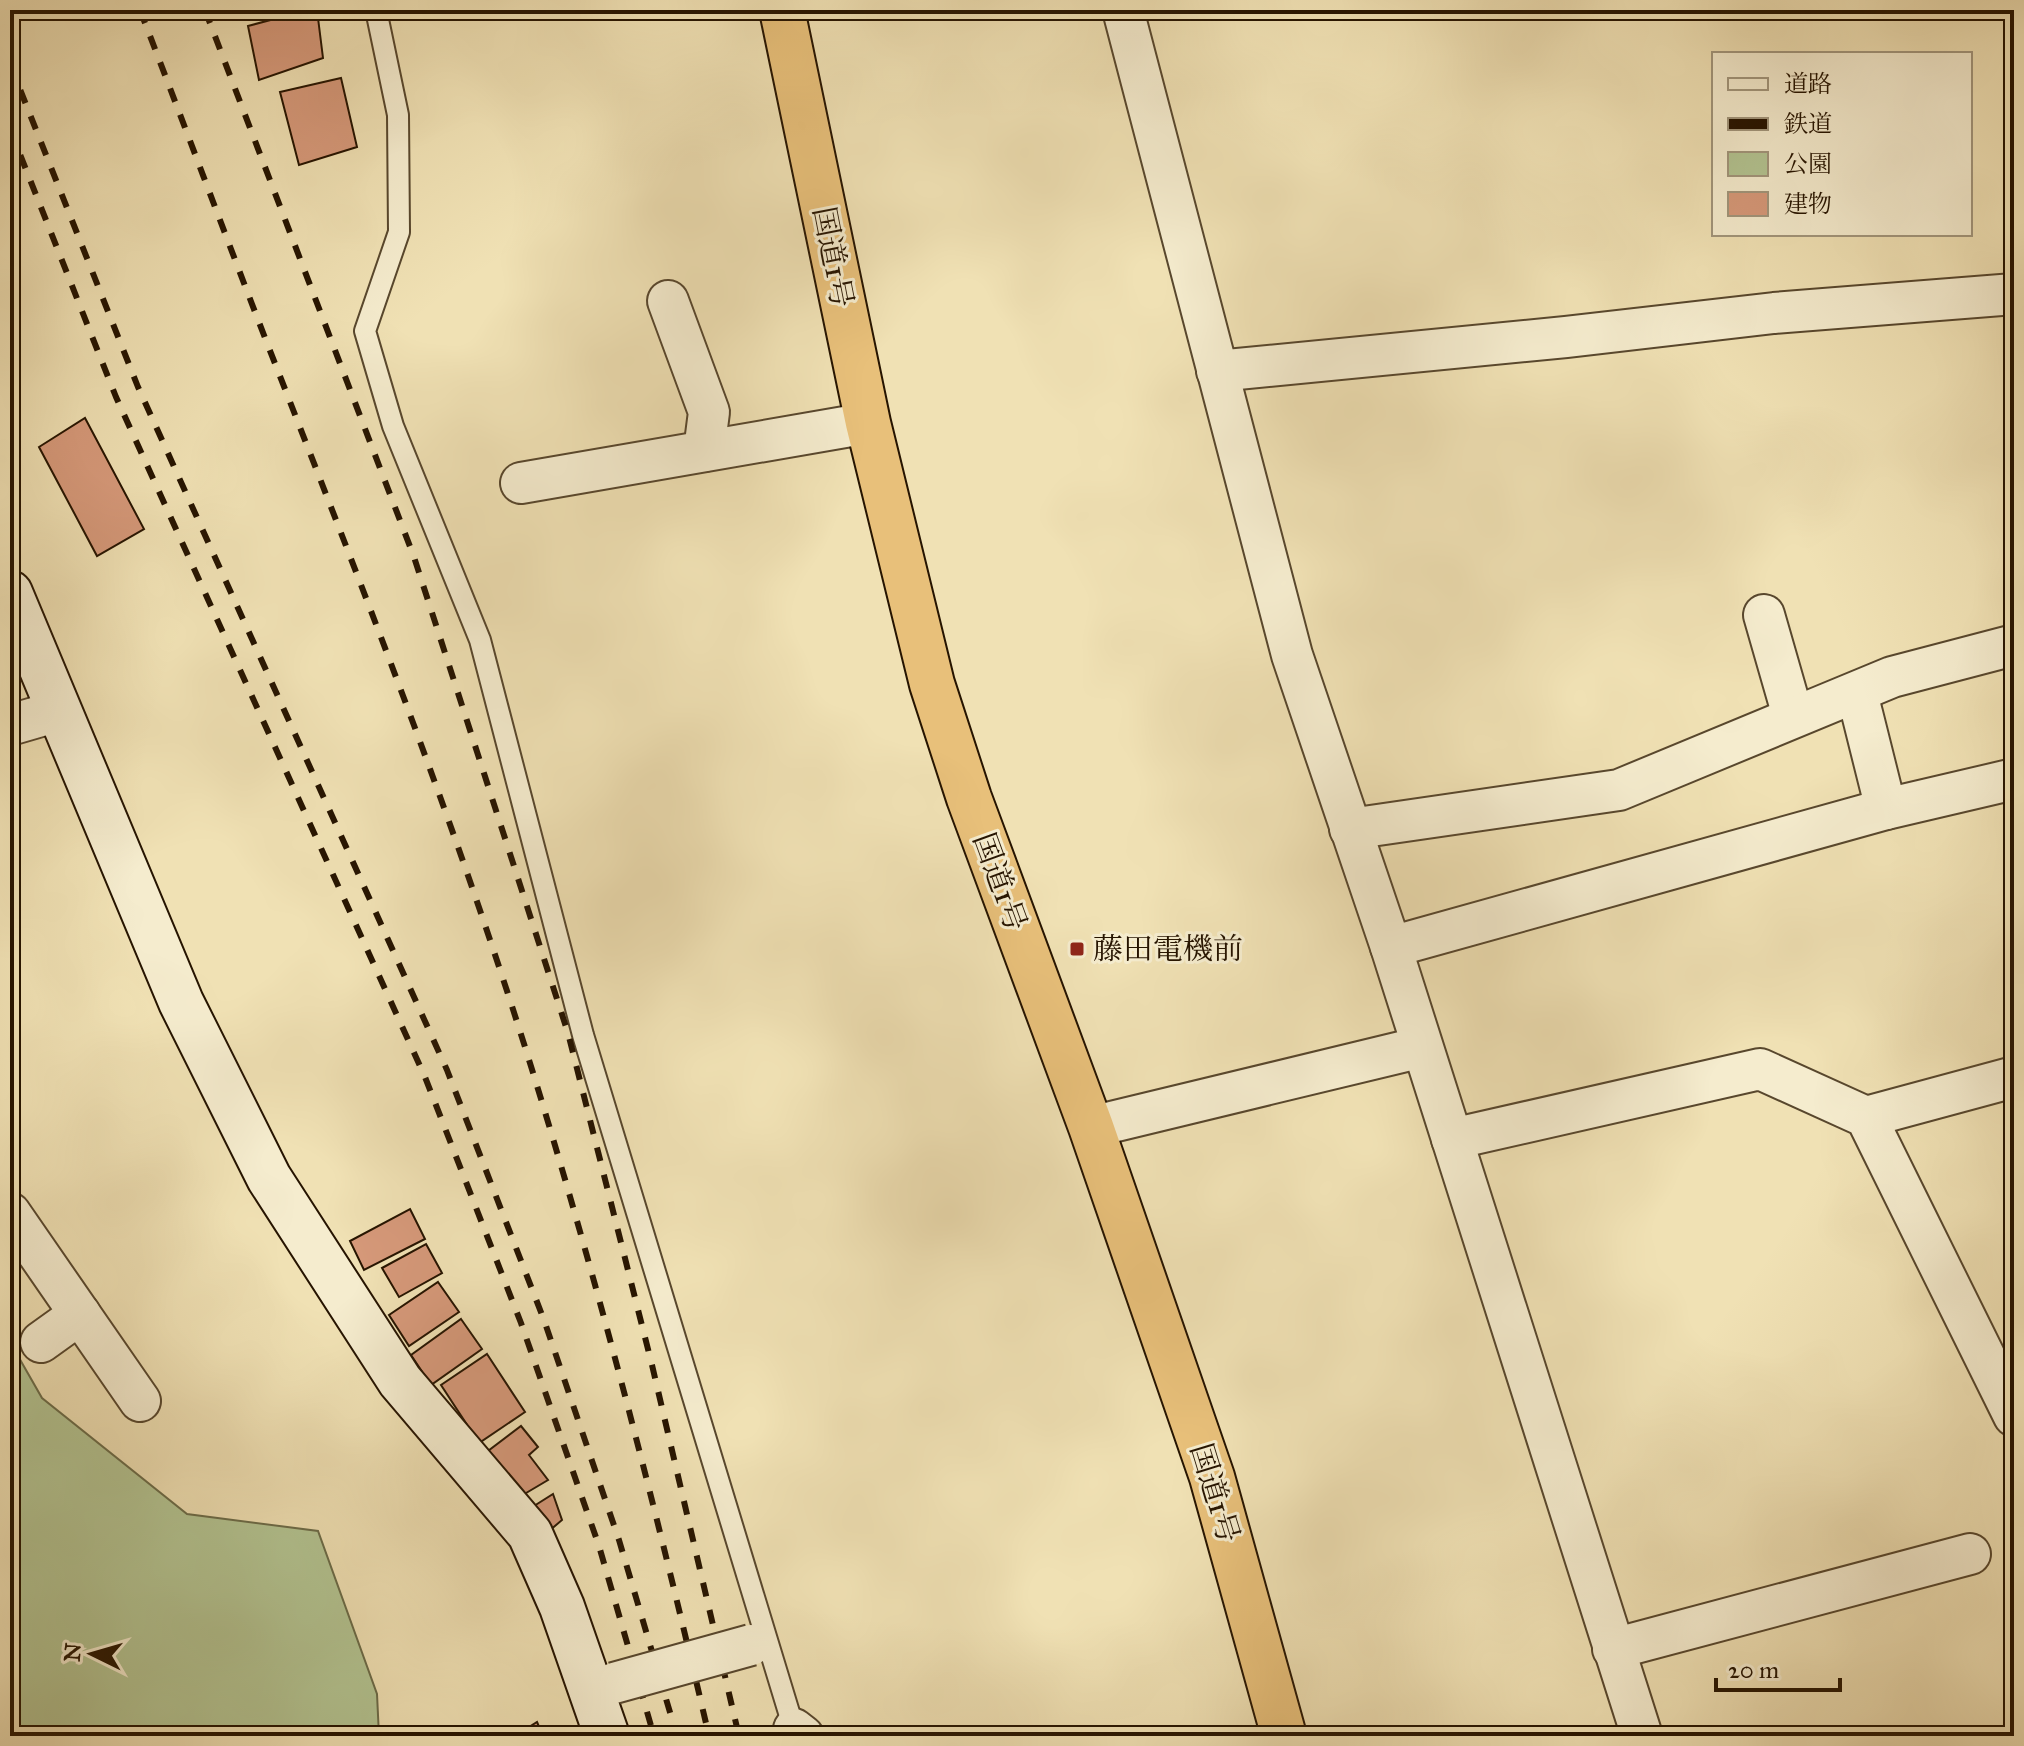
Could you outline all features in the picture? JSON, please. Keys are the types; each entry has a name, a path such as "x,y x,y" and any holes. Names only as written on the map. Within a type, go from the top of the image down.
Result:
{"highway":[{"name":"国道1号","path":"782,10 868,423 932,684 969,798 1091,1127 1212,1477 1284,1736"}],"street":[{"path":"1123,10 1292,655 1391,947 1642,1736"},
{"path":"1217,371 1774,313 2014,294"},
{"path":"668,301 709,412 704,451"},
{"path":"521,483 868,423"},
{"path":"10,593 181,1002 269,1178 400,1381 530,1534 562,1607 607,1736"},
{"path":"1764,615 1793,716"},
{"path":"1350,829 1619,790 1892,677 2014,645"},
{"path":"1857,693 1886,809"},
{"path":"10,725 58,711"},
{"path":"1391,947 1886,809 2014,779"},
{"path":"1091,1127 1422,1047"},
{"path":"1452,1139 1760,1069 1866,1117 2014,1416"},
{"path":"1866,1117 2014,1077"},
{"path":"10,1213 140,1401"},
{"path":"41,1342 80,1314"},
{"path":"1613,1649 1970,1554"},
{"path":"614,1683 751,1645"}],"lane":[{"path":"376,10 398,115 399,232 365,331 393,426 480,640 583,1035 797,1734"}],"green space":[{"path":"10,1342 42,1398 187,1514 318,1531 377,1694 379,1736 10,1736"}],"building":[{"path":"317,10 323,58 259,80 248,26"},
{"path":"341,78 357,147 299,165 280,92"},
{"path":"85,418 144,529 97,556 39,447"},
{"path":"410,1209 425,1239 364,1270 350,1241"},
{"path":"426,1244 442,1273 399,1297 382,1268"},
{"path":"438,1282 459,1312 409,1346 389,1315"},
{"path":"461,1319 482,1349 431,1385 411,1355"},
{"path":"487,1354 525,1412 479,1443 441,1385"},
{"path":"521,1426 538,1447 529,1455 548,1480 521,1496 488,1451"},
{"path":"553,1494 562,1520 549,1531 534,1506"},
{"path":"537,1722 543,1736 515,1736"}],"railway":[{"path":"140,10 402,693 496,958 551,1132 600,1304 646,1476 709,1736"},
{"path":"205,10 414,557 568,1033 652,1365 739,1736"},
{"path":"10,64 138,387 447,1070 544,1320 619,1540 677,1736"},
{"path":"10,129 116,397 425,1077 521,1323 599,1546 654,1736"}],"place":[{"name":"藤田電機前","path":"1077,949"}]}
